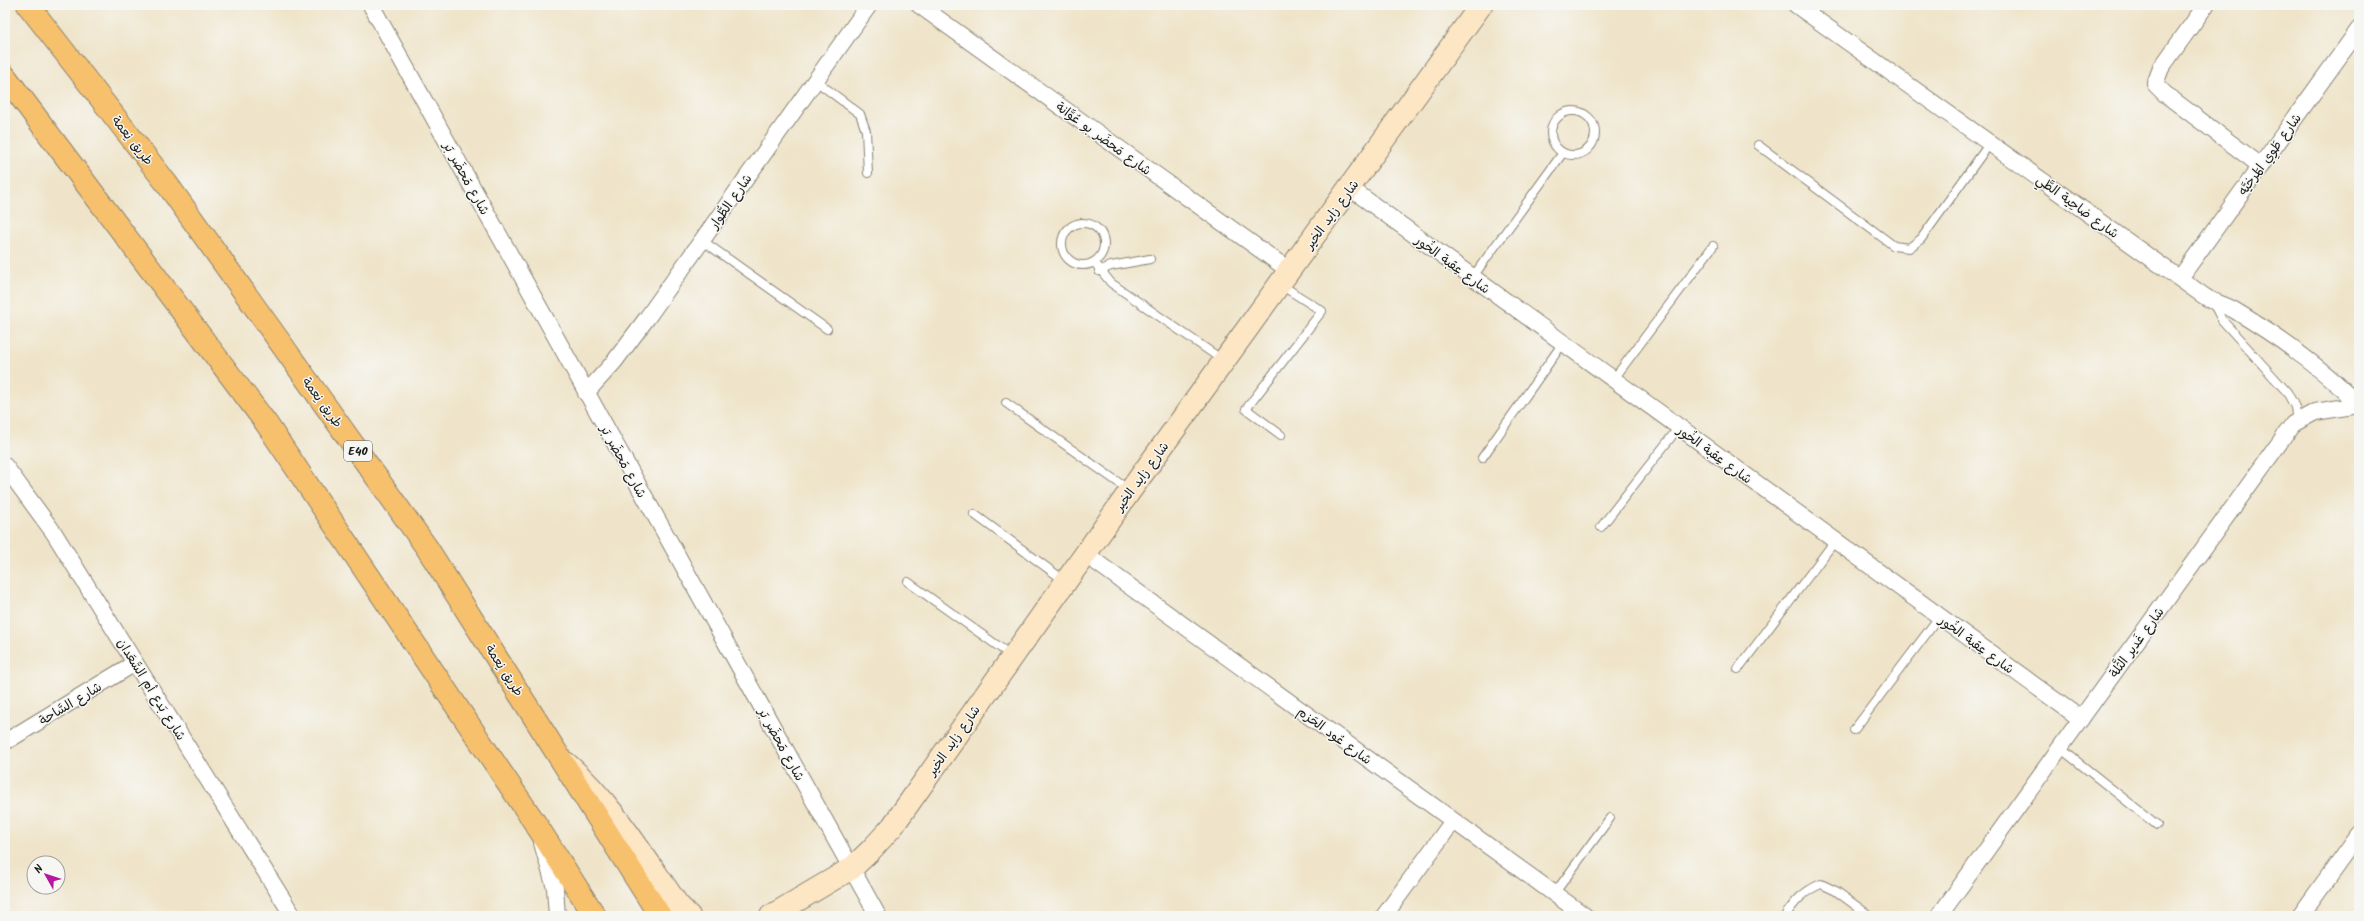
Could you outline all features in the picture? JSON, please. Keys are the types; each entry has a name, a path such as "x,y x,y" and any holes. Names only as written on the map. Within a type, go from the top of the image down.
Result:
{"main road":[{"name":"طريق نِعمة","path":"28,5 167,184 427,548 563,760 660,916"},
{"path":"5,76 266,423 538,826 595,916"}],"street":[{"name":"شارع مَحضَر بَر","path":"372,5 586,393 878,916"},
{"name":"شارع الطُّوار","path":"586,393 614,362 703,241 869,5"},
{"name":"شارع مَحضَر بو عُوَّانة","path":"919,5 1285,278"},
{"name":"شارع زايد الخير","path":"771,916 852,868 892,827 1130,491 1481,5"},
{"path":"2206,5 2161,68 2155,84 2165,94 2261,166"},
{"name":"شارع ضاحِية الطَّي","path":"1802,7 2213,302 2233,309 2312,364 2331,378 2359,405"},
{"name":"شارع طَوِي المَرخيَّه","path":"2180,278 2359,29"},
{"name":"شارع عِقبة الخُور","path":"1350,188 2081,719"},
{"name":"شارع غَدير الثَّلة","path":"1939,916 2293,424 2315,412 2359,405"},
{"name":"شارع بَدع أم السَّعَدان","path":"5,466 54,533 294,916"},
{"name":"شارع عُود الحَزم","path":"1085,554 1585,916"},
{"name":"شارع السَّاحة","path":"5,742 135,663"},
{"path":"563,760 590,784 602,798 678,905 689,916"},
{"path":"1384,916 1453,821"},
{"path":"538,826 555,888 557,916"},
{"path":"2300,916 2359,834"}],"lane":[{"path":"816,81 860,114 866,131 868,173"},
{"path":"1569,111 1583,113 1593,123 1595,137 1589,150 1576,156 1562,154 1552,144 1550,130 1556,117 1569,111"},
{"path":"1758,145 1894,246 1909,248 1921,239 1990,143"},
{"path":"1472,278 1562,154"},
{"path":"1084,222 1097,227 1105,238 1104,252 1095,263 1082,266 1069,261 1062,250 1062,236 1071,226 1084,222"},
{"path":"703,241 827,329"},
{"path":"1613,380 1714,246"},
{"path":"1099,271 1111,266 1150,259"},
{"path":"1095,263 1099,271 1110,283 1224,361"},
{"path":"1281,435 1246,409 1322,311 1285,278"},
{"path":"2213,302 2222,320 2287,392 2295,408 2296,415 2293,424"},
{"path":"1482,458 1563,343"},
{"path":"1006,402 1130,491"},
{"path":"1601,527 1679,428"},
{"path":"974,514 1066,582"},
{"path":"1738,669 1835,541"},
{"path":"908,582 1012,657"},
{"path":"1854,730 1939,617"},
{"path":"2060,748 2157,826"},
{"path":"1554,894 1610,818"},
{"path":"1785,916 1795,902 1808,889 1821,884 1836,891 1870,916"}]}
